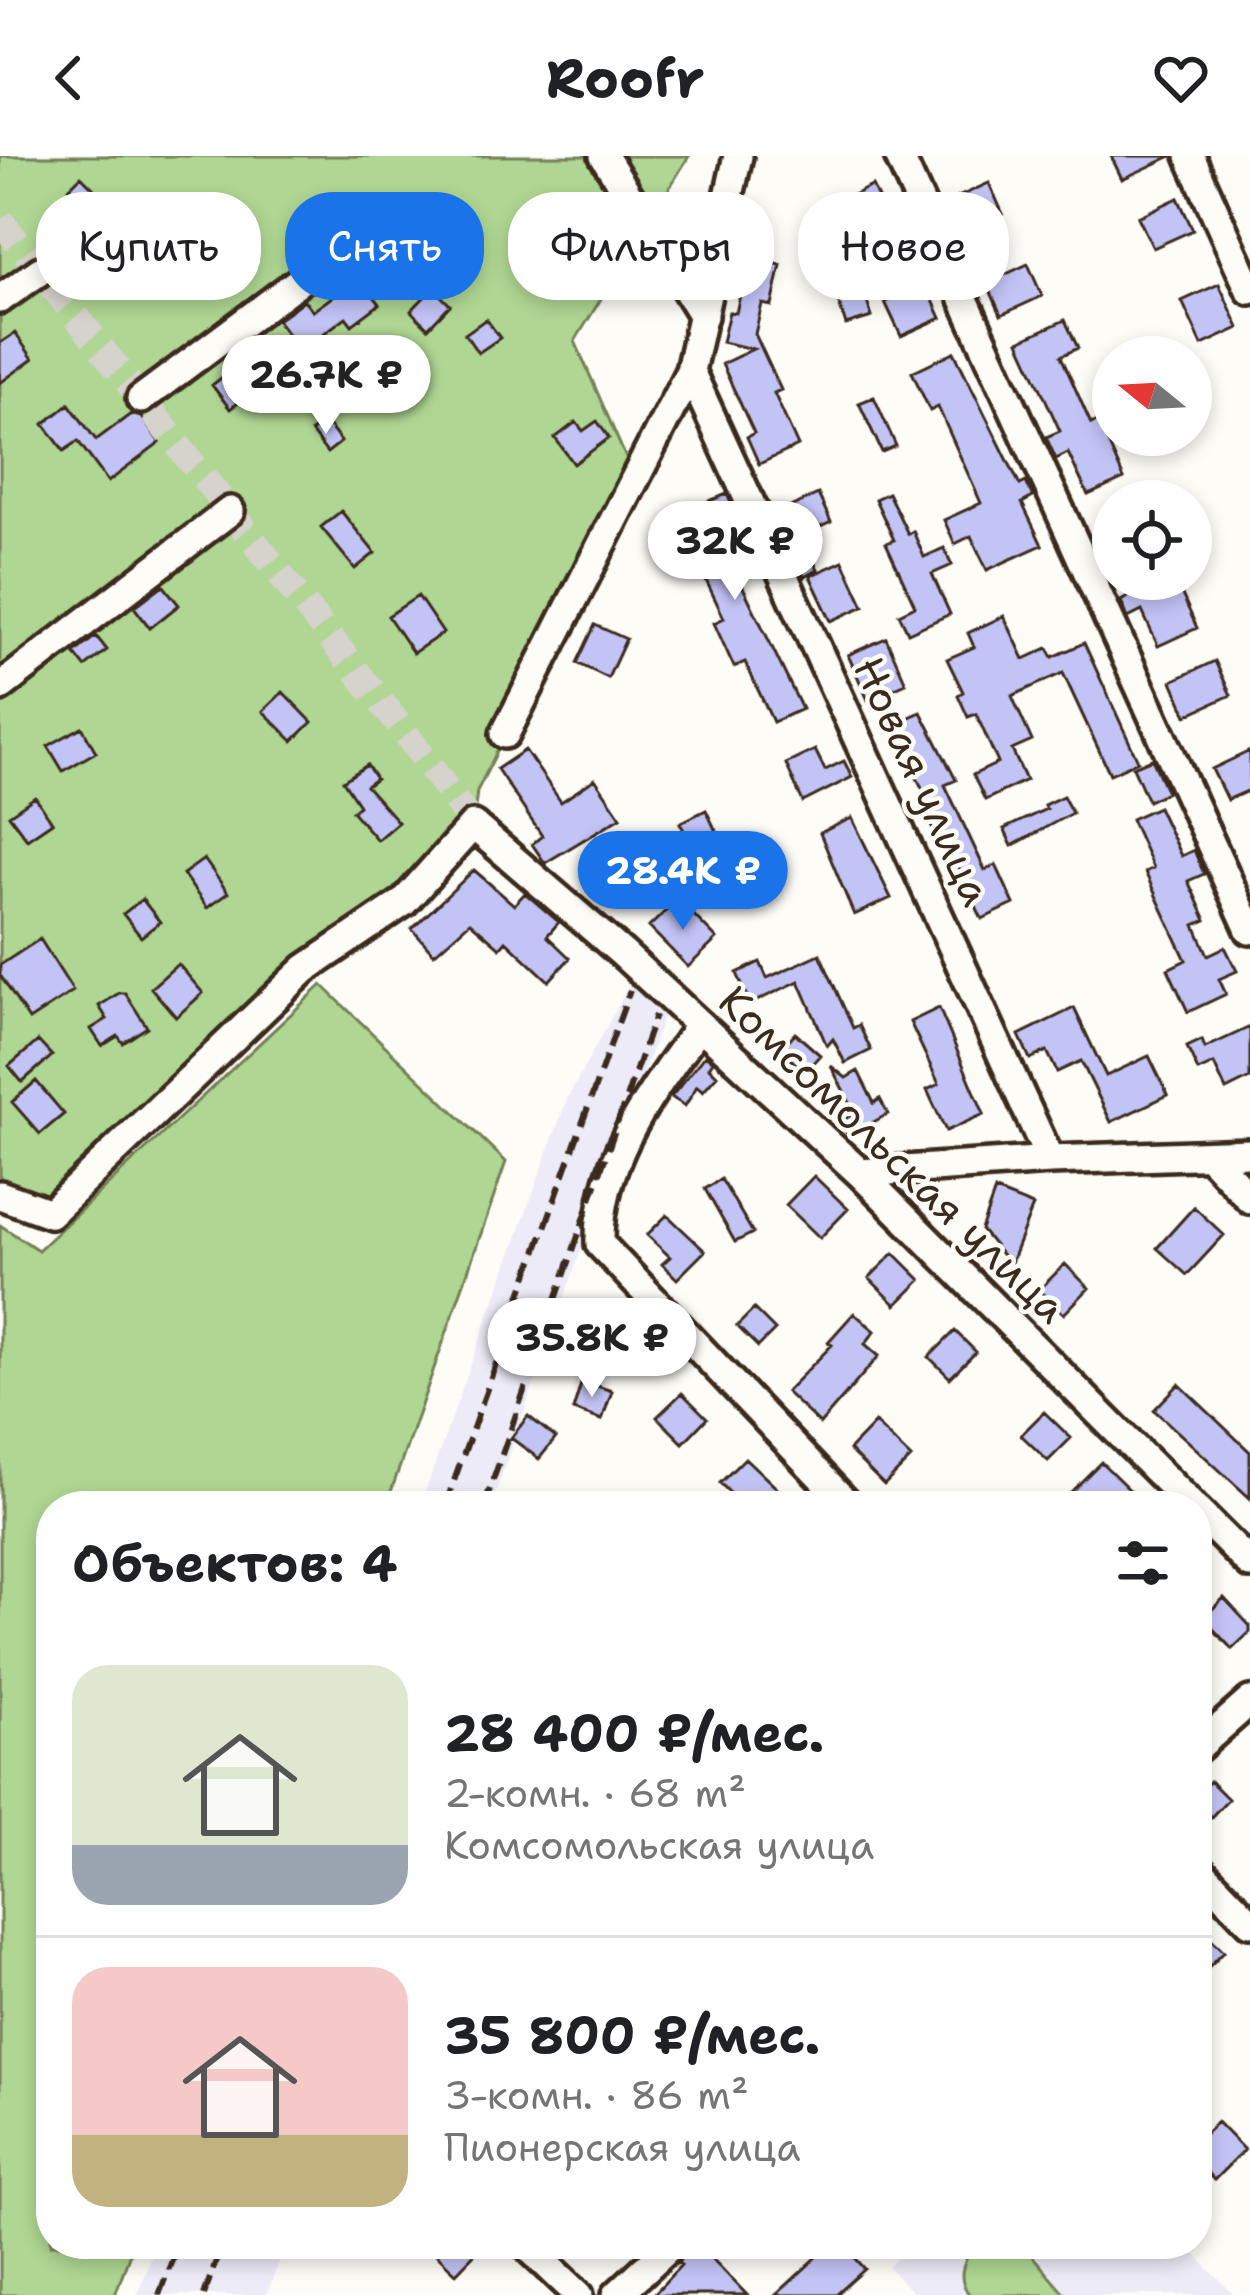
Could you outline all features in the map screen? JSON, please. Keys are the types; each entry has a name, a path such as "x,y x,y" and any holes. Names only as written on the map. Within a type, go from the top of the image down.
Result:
{"street":[{"path":"604,156 704,316"},
{"path":"505,734 690,371 738,156"},
{"path":"899,156 1250,930"},
{"path":"1190,156 1250,290"},
{"path":"0,299 36,274"},
{"path":"141,399 285,291"},
{"name":"Новая улица","path":"690,371 1050,1160"},
{"path":"0,687 230,511"},
{"name":"Комсомольская улица","path":"0,1195 50,1213 304,969 404,902 473,825 700,1024 860,1174 1176,1491"},
{"path":"700,1024 633,1120 599,1210 600,1244 836,1491"},
{"path":"860,1174 1050,1160 1250,1153"},
{"path":"1209,1155 1250,1199"},
{"name":"Комсомольская улица","path":"1212,1527 1250,1564"},
{"path":"1212,1735 1250,1701"},
{"path":"1212,1883 1250,1922"},
{"path":"541,2259 579,2295"},
{"path":"617,2295 656,2259"}],"shaded area":[{"path":"632,980 664,1014 496,1491 425,1491 567,1099"},
{"path":"150,2259 280,2259 266,2295 137,2295"},
{"path":"896,2259 1199,2259 1234,2295 915,2295 888,2267"}],"green space":[{"path":"0,156 689,156 667,192 508,192 508,300 600,300 575,341 635,479 477,791 473,825 305,969 50,1213 0,1195"},
{"path":"322,985 506,1162 391,1491 36,1491 36,2259 128,2259 115,2295 0,2295 0,1225 38,1250"},
{"path":"966,2259 1035,2259 1066,2295 970,2295 962,2276"}],"building":[{"path":"1111,156 1172,156 1122,179"},
{"path":"81,176 97,192 73,192 69,188"},
{"path":"989,183 993,192 969,192"},
{"path":"1178,198 1193,230 1153,248 1138,217"},
{"path":"774,264 781,265 774,297"},
{"path":"1028,264 1042,296 1001,315 994,300 1009,300 1009,273"},
{"path":"1219,284 1239,328 1212,340 1212,336 1198,336 1182,301"},
{"path":"304,300 313,311 328,300 377,300 380,304 352,325 346,317 300,351 277,320"},
{"path":"422,300 445,300 450,305 428,328 411,311"},
{"path":"739,300 773,300 772,306 762,304 755,334 781,390 774,393 798,446 759,464 747,437 754,433 722,364 753,349 722,342 729,312 736,313"},
{"path":"838,300 866,300 872,317 846,325"},
{"path":"933,300 941,318 901,336 885,302"},
{"path":"486,319 500,338 478,353 465,334"},
{"path":"1065,320 1078,348 1061,356 1092,424 1092,456 1114,456 1124,479 1092,480 1088,495 1068,453 1056,459 1046,437 1060,431 1019,341"},
{"path":"15,333 33,359 0,383 0,343"},
{"path":"954,352 1020,485 1026,482 1033,497 1022,503 1042,545 987,570 971,536 955,544 944,520 981,503 938,407 930,411 912,372"},
{"path":"357,362 368,377 338,399 327,384"},
{"path":"237,366 255,391 230,409 212,385"},
{"path":"874,397 896,446 882,452 859,403"},
{"path":"69,404 96,440 131,414 141,417 160,443 108,482 78,441 64,451 44,424"},
{"path":"325,421 341,442 327,453 311,432"},
{"path":"597,421 609,438 574,464 555,438 576,422 583,431"},
{"path":"888,493 924,557 944,548 952,565 932,574 950,614 908,633 899,614 915,606 886,543 894,540 875,499"},
{"path":"727,494 738,520 722,528 746,580 741,583 802,709 773,722 745,662 734,667 714,623 724,618 685,536 679,539 669,517"},
{"path":"818,494 831,522 795,539 782,511"},
{"path":"341,511 375,553 355,569 321,527"},
{"path":"804,540 818,570 804,577 790,547"},
{"path":"843,561 864,606 831,621 810,576"},
{"path":"163,585 179,605 150,628 134,607"},
{"path":"418,596 443,633 413,653 388,616"},
{"path":"1184,600 1197,628 1158,646 1142,611 1128,618 1121,601"},
{"path":"1004,616 1024,659 1048,648 1053,657 1084,643 1138,761 1110,774 1063,673 1012,696 1032,741 1012,750 1026,780 985,800 973,775 998,763 976,714 968,717 958,695 963,692 947,659 974,647 968,633"},
{"path":"595,625 626,639 608,678 577,663"},
{"path":"96,636 107,650 85,667 74,653"},
{"path":"886,638 906,683 868,700 848,655"},
{"path":"1215,661 1231,695 1187,715 1172,681"},
{"path":"283,692 312,722 293,741 263,711"},
{"path":"921,712 956,780 945,785 985,870 996,865 1014,904 982,919 953,856 947,859 923,809 931,805 890,726"},
{"path":"82,727 96,752 63,771 48,746"},
{"path":"525,750 561,802 595,779 621,817 545,863 532,844 542,836 497,769"},
{"path":"815,750 825,770 844,761 852,777 803,802 786,764"},
{"path":"1250,751 1250,790 1227,800 1212,769"},
{"path":"1152,759 1167,792 1148,801 1133,767"},
{"path":"367,765 376,779 366,786 398,822 377,840 352,811 359,805 343,781"},
{"path":"1063,796 1072,813 1012,846 1004,829"},
{"path":"35,797 52,822 27,839 9,815"},
{"path":"1158,807 1181,856 1194,850 1204,874 1188,881 1206,920 1195,925 1208,955 1225,947 1237,971 1219,979 1226,994 1188,1012 1168,969 1186,960 1145,872 1153,868 1131,819"},
{"path":"706,810 716,831 691,844 680,823"},
{"path":"852,818 891,898 854,915 820,833"},
{"path":"204,859 228,893 207,908 183,874"},
{"path":"474,870 514,905 525,893 559,922 547,936 570,958 549,981 506,941 500,948 470,922 434,954 412,929"},
{"path":"142,899 160,922 141,937 123,914"},
{"path":"678,899 717,939 688,967 649,927"},
{"path":"40,939 73,991 29,1020 0,975 0,965"},
{"path":"820,954 853,1028 859,1025 871,1050 845,1063 833,1039 827,1046 799,981 750,1004 737,973 760,962 767,978"},
{"path":"178,964 203,993 176,1017 151,988"},
{"path":"125,993 147,1027 123,1043 118,1036 102,1046 91,1029 107,1019 99,1006"},
{"path":"939,1008 984,1114 946,1131 927,1090 939,1084 910,1022"},
{"path":"1074,1008 1106,1076 1149,1056 1168,1095 1111,1122 1081,1061 1057,1072 1047,1051 1030,1059 1019,1035"},
{"path":"1250,1027 1250,1078 1226,1090 1214,1064 1198,1071 1187,1047 1202,1040 1205,1048"},
{"path":"795,1033 820,1055 805,1072 780,1050"},
{"path":"38,1041 52,1056 22,1082 9,1066"},
{"path":"705,1055 713,1061 709,1067 717,1075 703,1091 697,1086 685,1106 671,1097"},
{"path":"831,1066 846,1078 858,1071 874,1103 880,1099 888,1114 848,1136 841,1121 855,1113"},
{"path":"36,1081 64,1114 40,1134 12,1102"},
{"path":"814,1176 848,1209 820,1238 786,1205"},
{"path":"721,1179 753,1233 735,1242 705,1189"},
{"path":"995,1191 1033,1206 1010,1265 981,1230"},
{"path":"1194,1207 1224,1235 1187,1275 1157,1248"},
{"path":"667,1215 705,1251 677,1279 662,1264 670,1257 647,1235"},
{"path":"894,1253 921,1280 896,1305 869,1278"},
{"path":"1065,1264 1089,1288 1064,1314 1039,1290"},
{"path":"754,1309 775,1330 758,1347 737,1326"},
{"path":"854,1313 875,1331 865,1344 879,1356 820,1424 786,1392 832,1345 828,1342"},
{"path":"955,1331 976,1352 950,1378 929,1357"},
{"path":"582,1381 612,1391 602,1420 573,1410"},
{"path":"1179,1384 1250,1452 1250,1498 1154,1410"},
{"path":"682,1393 707,1418 683,1443 657,1417"},
{"path":"1044,1412 1071,1438 1048,1461 1021,1435"},
{"path":"528,1416 556,1438 539,1459 511,1438"},
{"path":"875,1423 911,1458 884,1485 849,1450"},
{"path":"745,1458 780,1491 728,1491 720,1483"},
{"path":"1101,1462 1131,1491 1072,1491"},
{"path":"1224,1598 1250,1626 1250,1632 1232,1649 1212,1628 1212,1609"},
{"path":"1212,1783 1228,1799 1212,1816"},
{"path":"1212,1939 1224,1951 1212,1963"},
{"path":"1217,2122 1244,2150 1214,2180 1212,2178 1212,2127"},
{"path":"441,2259 470,2259 456,2273"},
{"path":"681,2259 712,2259 747,2295 653,2295 681,2265"},
{"path":"815,2259 856,2259 865,2269 836,2295 776,2295"}],"tunnel":[{"path":"0,220 473,825"}],"railway":[{"path":"450,1491 630,990"},
{"path":"489,1491 655,1015"},
{"path":"159,2295 172,2259"},
{"path":"204,2295 217,2259"}]}
